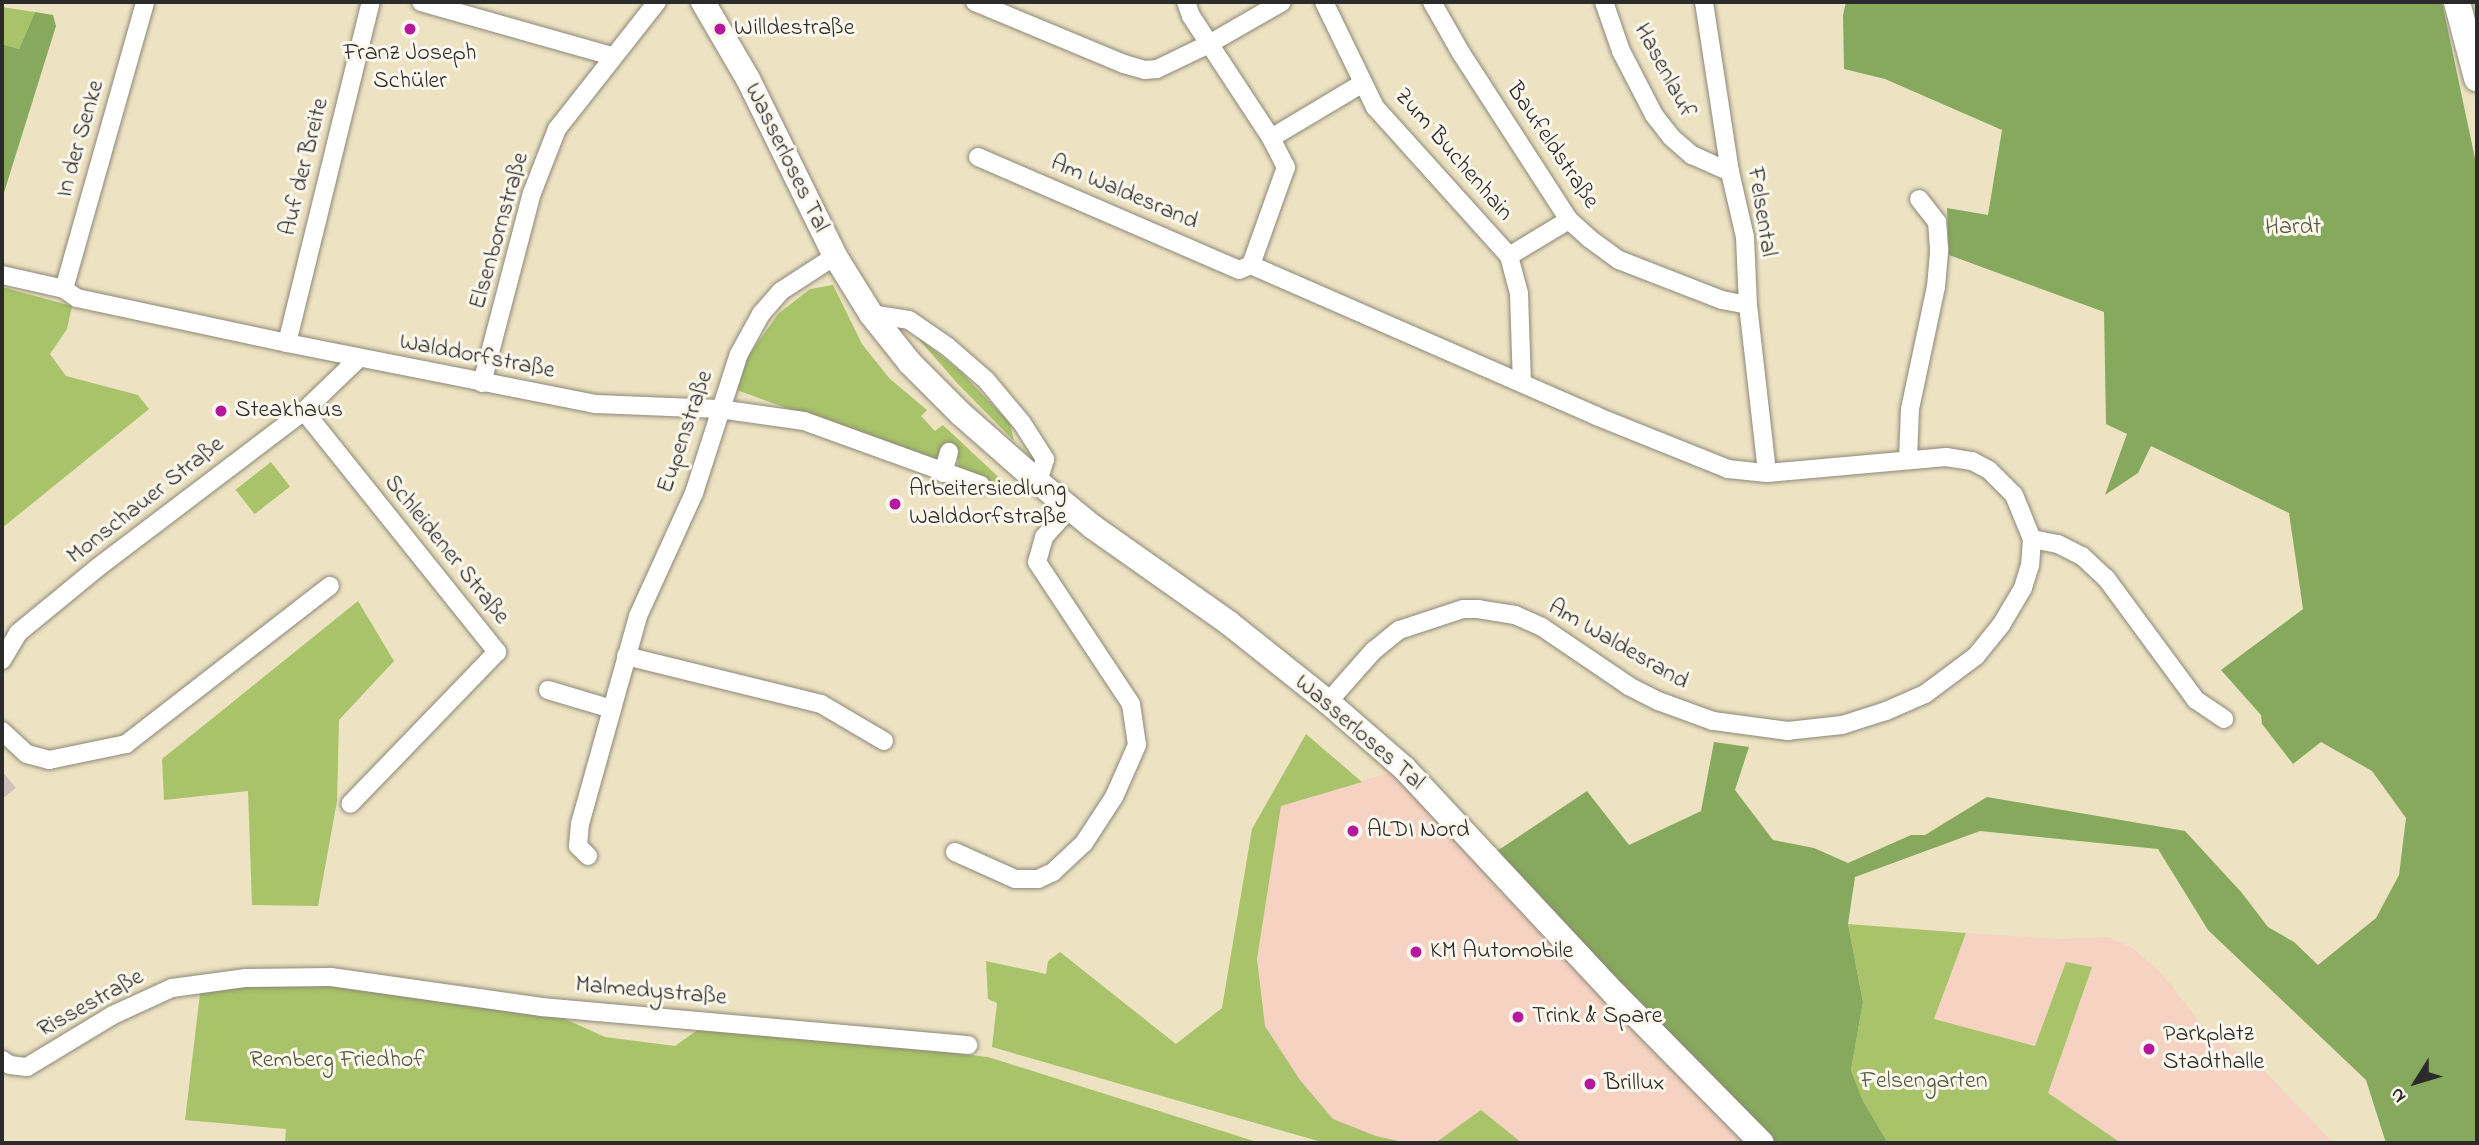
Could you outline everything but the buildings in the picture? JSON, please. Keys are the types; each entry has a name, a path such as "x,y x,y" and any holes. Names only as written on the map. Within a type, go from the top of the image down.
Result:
{"main road":[{"name":"Wasserloses Tal","path":"703,2 748,79 835,256 871,314 910,363 961,414 1038,482 1229,623 1328,702 1404,768 1615,994 1762,1143"},
{"path":"2457,2 2477,78"}],"street":[{"name":"In der Senke","path":"64,289 145,2"},
{"name":"Auf der Breite","path":"287,343 371,2"},
{"path":"421,2 612,56"},
{"name":"Elsenbornstraße","path":"482,383 532,192 557,129 657,2"},
{"path":"975,2 1124,64 1144,69 1157,69 1209,44 1282,2"},
{"path":"1186,2 1191,16 1271,138 1286,167 1251,265"},
{"name":"Zum Buchenhain","path":"1324,2 1375,107 1509,256"},
{"name":"Baufeldstraße","path":"1432,2 1569,220 1619,260 1722,300 1748,305"},
{"name":"Hasenlauf","path":"1605,2 1621,51 1662,126 1692,155 1730,172"},
{"name":"Felsental","path":"1704,2 1730,172 1745,237 1748,305 1767,472"},
{"name":"Zum Buchenhain","path":"1271,138 1363,83"},
{"name":"Am Waldesrand","path":"978,157 1239,270 1251,265 1596,416 1728,468 1767,472 1946,457 1972,461 1989,470 2014,495 2032,539 2030,565 2023,588 2001,625 1976,656 1925,694 1886,711 1842,725 1788,731 1713,721 1658,701 1629,686 1569,643 1533,623 1515,615 1479,609 1463,609 1399,630 1374,650 1328,702"},
{"path":"1908,460 1910,409 1936,287 1939,249 1937,222 1919,199"},
{"path":"1522,383 1519,295 1509,256 1569,220"},
{"name":"Eupenstraße","path":"588,856 578,846 580,824 638,616 694,493 739,354 761,314 781,291 835,256"},
{"name":"Walddorfstraße","path":"2,275 64,289 77,298 358,359 596,404 719,409 804,421 981,485"},
{"path":"871,314 909,320 948,347 986,380 1022,423 1045,459 1038,482"},
{"name":"Monschauer Straße","path":"2,660 19,633 304,411 358,359"},
{"name":"Schleidener Straße","path":"304,411 497,652 350,804"},
{"path":"943,472 949,452"},
{"path":"956,852 1015,879 1038,879 1053,872 1067,863 1084,843 1114,796 1136,745 1131,704 1037,562 1037,551 1044,537 1070,508"},
{"path":"2032,539 2058,544 2082,556 2106,578 2196,700 2224,719"},
{"path":"2,731 27,754 49,760 126,744 330,586"},
{"path":"626,656 821,704 884,741"},
{"path":"548,690 612,709"},
{"name":"Malmedystraße","path":"331,976 542,1007 968,1045"},
{"name":"Rissestraße","path":"2,1060 10,1065 27,1067 113,1015 172,988 246,978 331,976"}],"shaded area":[{"path":"1404,768 1762,1143 1522,1143 1481,1111 1435,1143 1408,1143 1376,1136 1333,1119 1300,1080 1265,1026 1257,959 1281,806"},
{"path":"2,771 16,788 2,799"},
{"name":"Parkplatz Stadthalle","path":"1966,933 2061,939 2108,937 2133,948 2162,974 2202,1025 2267,1074 2334,1143 2121,1143 2047,1093 2092,968 2066,962 2036,1046 1933,1019"}],"green space":[{"name":"Hardt","path":"1846,2 2442,2 2477,168 2477,1143 2386,1143 2366,1080 2208,930 2158,849 1980,831 1855,877 1848,924 1863,1002 1851,1070 1863,1101 1888,1143 1762,1143 1488,857 1587,791 1629,845 1701,811 1714,742 1749,747 1735,790 1773,840 1814,848 1848,863 1911,835 1925,835 1987,797 2185,831 2242,893 2268,927 2294,942 2318,965 2376,918 2399,875 2406,818 2372,771 2321,742 2293,764 2262,724 2261,715 2221,670 2303,609 2289,513 2151,446 2138,473 2105,495 2127,434 2106,424 2104,312 1949,255 1947,208 1988,215 2002,130 1885,79 1844,69 1843,15"},
{"path":"2,7 35,12 19,49 2,44"},
{"path":"35,12 53,15 56,26 2,199 2,44 19,49"},
{"path":"833,285 862,344 889,378 927,410 921,416 935,431 943,425 1008,486 959,474 957,450 947,446 939,459 931,461 737,390 747,358 778,314 810,289"},
{"path":"2,287 72,306 67,329 50,354 66,376 138,395 149,409 2,528"},
{"path":"916,336 961,372 1010,423 1014,441 957,383"},
{"path":"271,462 290,486 255,514 236,490"},
{"path":"358,601 394,661 339,720 337,801 318,906 252,905 248,791 164,800 162,759"},
{"path":"1306,734 1362,782 1281,806 1257,959 1265,1026 1300,1080 1333,1119 1376,1136 1408,1143 1325,1143 992,1047 997,1003 988,999 986,961 1046,974 1048,961 1060,952 1176,1044 1222,1008 1252,829"},
{"name":"Felsengarten","path":"1848,924 1966,933 1934,1019 2035,1046 2066,962 2092,967 2048,1093 2121,1143 1888,1143 1863,1101 1851,1070 1863,1002"},
{"name":"Remberg Friedhof","path":"332,977 543,1009 605,1037 675,1046 706,1024 988,1057 1260,1143 285,1143 286,1129 185,1120 201,985"},
{"path":"1481,1110 1522,1143 1435,1143"}],"place":[{"name":"Franz Joseph Schüler","path":"410,29"},
{"name":"Willdestraße","path":"720,29"},
{"name":"Steakhaus","path":"221,411"},
{"name":"Arbeitersiedlung Walddorfstraße","path":"895,504"},
{"name":"ALDI Nord","path":"1353,831"},
{"name":"KM Automobile","path":"1416,952"},
{"name":"Trink & Spare","path":"1518,1017"},
{"name":"Parkplatz Stadthalle","path":"2149,1049"},
{"name":"Brillux","path":"1590,1084"}]}
